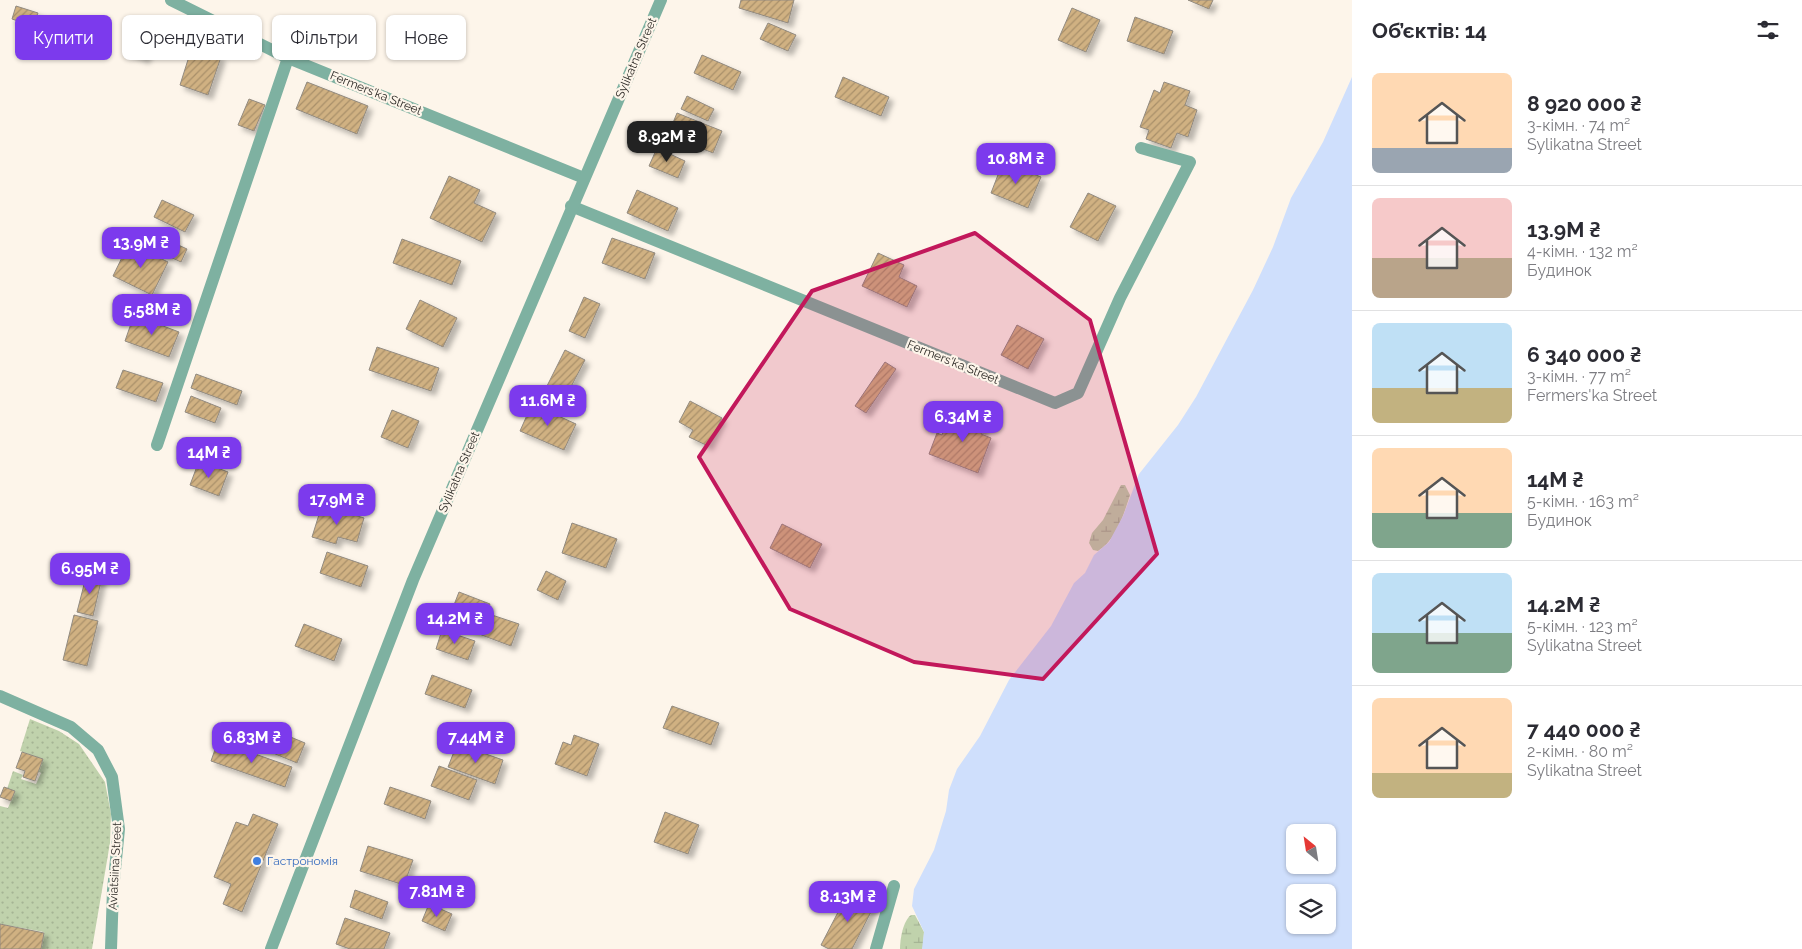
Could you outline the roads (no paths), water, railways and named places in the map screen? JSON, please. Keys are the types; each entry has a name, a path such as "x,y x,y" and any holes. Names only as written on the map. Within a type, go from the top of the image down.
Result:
{"street":[{"name":"Fermers'ka Street","path":"171,0 272,50"},
{"name":"Sylikatna Street","path":"271,949 413,580 571,206 661,0"},
{"path":"157,445 287,60"},
{"name":"Fermers'ka Street","path":"293,60 584,178"},
{"name":"Fermers'ka Street","path":"571,206 1055,403 1078,393 1120,298 1190,162 1141,148"},
{"name":"Aviatsiina Street","path":"0,696 71,727 98,750 112,777 119,829 113,890 111,949"},
{"path":"876,949 894,886"}],"water":[{"path":"1352,77 1352,949 922,949 924,932 912,906 914,889 934,850 946,811 949,790 957,769 980,736 1009,680 1051,626 1074,583 1085,573 1094,555 1109,542 1123,516 1139,474 1178,425 1196,397 1253,290 1273,247 1291,198 1323,142"}],"place":[{"name":"Гастрономія","path":"257,861"}]}
